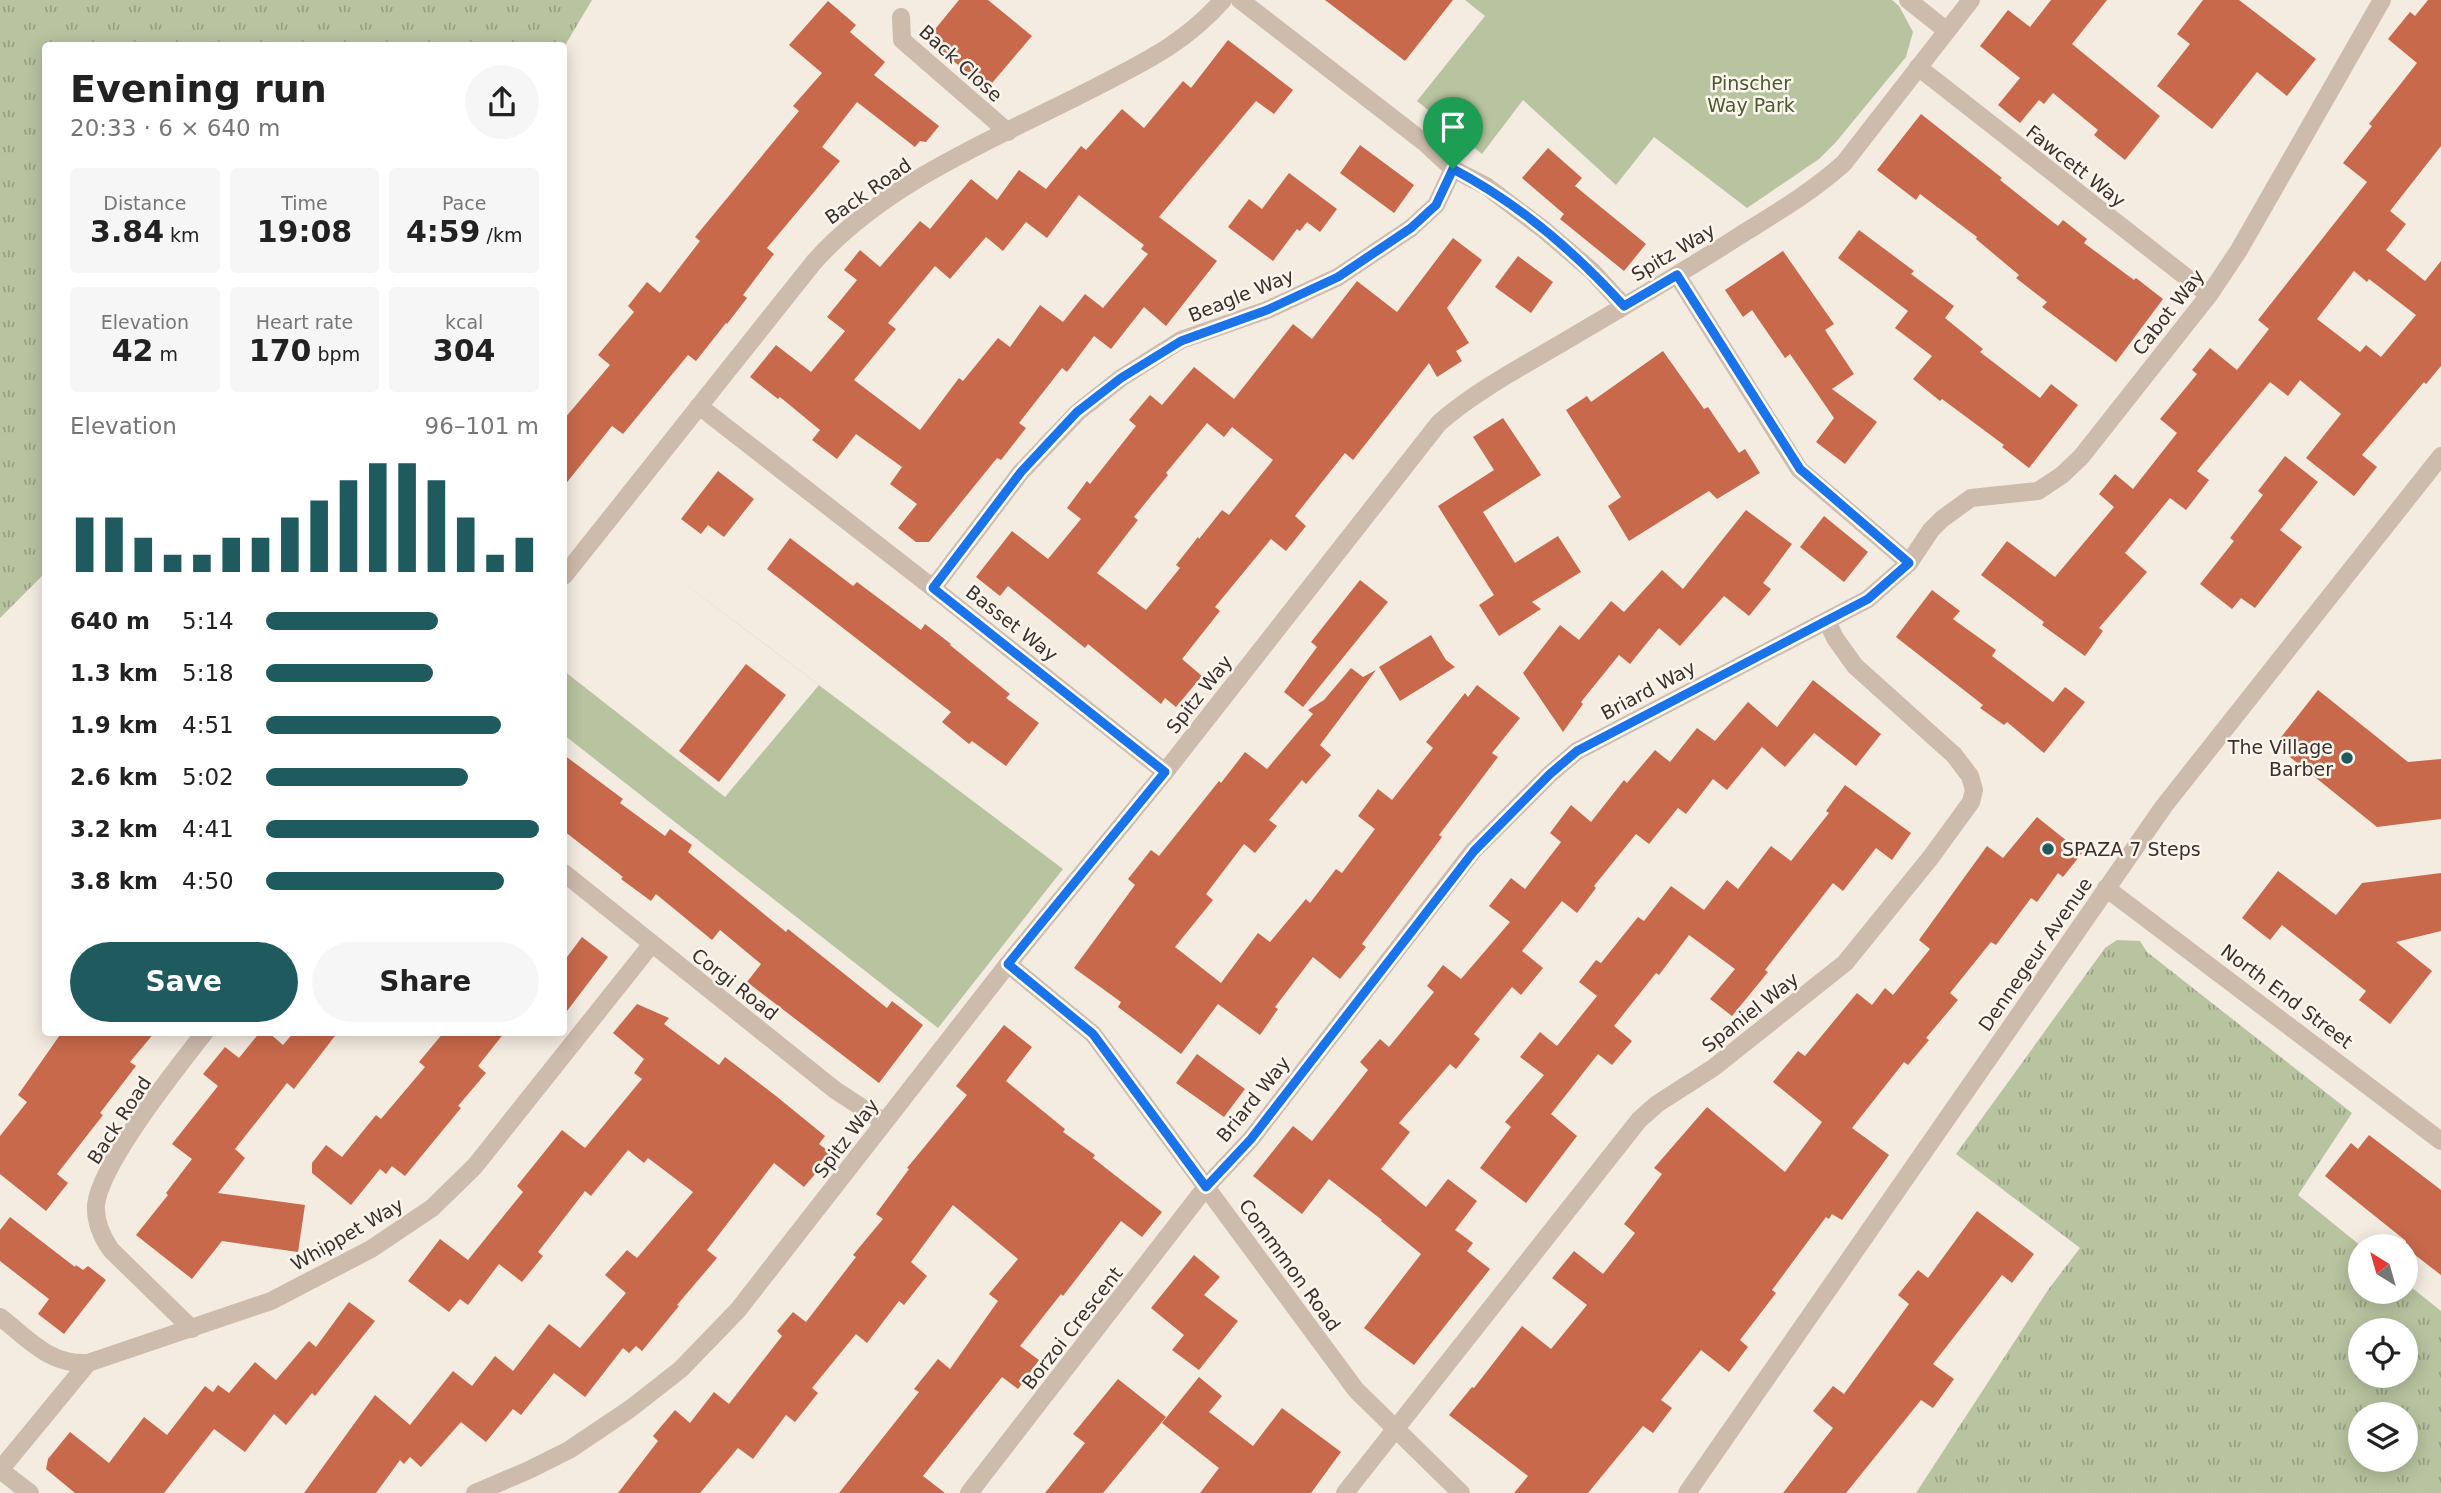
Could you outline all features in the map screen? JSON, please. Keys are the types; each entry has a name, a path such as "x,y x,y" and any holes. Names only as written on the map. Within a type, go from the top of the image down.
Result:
{"street":[{"name":"Back Road","path":"567,572 836,237 950,160 1168,49 1206,19 1223,0"},
{"path":"1240,0 1453,169 1486,186 1543,229 1592,271 1624,306"},
{"path":"1908,0 1947,31"},
{"name":"Spitz Way","path":"475,1493 569,1450 630,1409 681,1369 738,1310 1008,964 1165,772 1439,423 1517,369 1677,275 1800,199 1826,179 1844,163 1971,0"},
{"name":"Cabot Way","path":"1909,563 1931,530 1971,498 2038,491 2062,475 2081,457 2209,295 2239,250 2382,0"},
{"name":"Back Close","path":"901,18 902,40 1008,132"},
{"name":"Fawcett Way","path":"1918,67 2209,295"},
{"name":"Beagle Way","path":"933,588 1021,472 1077,412 1121,378 1181,341 1267,310 1338,277 1411,228 1436,205 1453,169"},
{"path":"1677,275 1800,469 1909,563"},
{"name":"Basset Way","path":"699,406 1165,772"},
{"name":"Dennegeur Avenue","path":"1687,1493 2164,806 2441,456"},
{"name":"Briard Way","path":"1206,1187 1251,1139 1474,851 1550,774 1577,751 1868,599 1909,563"},
{"name":"Spaniel Way","path":"1395,1430 1639,1120 1657,1104 1713,1068 1845,963 1931,858 1971,802 1974,790 1970,776 1954,755 1855,666 1835,638 1827,621"},
{"name":"Corgi Road","path":"567,875 835,1090 884,1122"},
{"name":"North End Street","path":"2106,888 2441,1140"},
{"name":"Whippet Way","path":"88,1363 271,1301 371,1249 432,1208 475,1166 651,945"},
{"name":"Commmon Road","path":"1008,964 1093,1034 1356,1390 1461,1493"},
{"name":"Back Road","path":"192,1329 111,1250 102,1235 96,1208 103,1185 118,1154 202,1036"},
{"name":"Borzoi Crescent","path":"969,1493 1206,1187"},
{"path":"0,1317 52,1358 71,1364 88,1363"},
{"path":"30,1493 0,1470 88,1363"},
{"path":"1345,1493 1395,1430"}],"green space":[{"path":"0,0 592,0 567,42 42,42 42,576 0,618"},
{"name":"Pinscher Way Park","path":"1465,0 1892,0 1899,6 1913,32 1906,57 1836,142 1819,159 1747,208 1654,137 1616,185 1523,100 1482,154 1417,101 1485,16"},
{"path":"567,673 725,797 819,685 1063,869 938,1028 567,737"},
{"path":"2117,940 2140,941 2147,952 2352,1113 2298,1195 2348,1235 2348,1304 2418,1304 2418,1293 2441,1311 2441,1493 1916,1493 2048,1290 2080,1248 1956,1154 2105,948"}],"building":[{"path":"959,0 988,0 1032,36 987,89 927,39"},
{"path":"1325,0 1453,0 1405,61"},
{"path":"2051,0 2107,0 2072,44 2160,116 2125,160 2094,135 2098,130 2053,93 2044,104 2039,100 2020,123 1998,105 2020,78 1980,46 2008,10 2030,27"},
{"path":"2203,0 2239,0 2316,59 2287,96 2257,72 2212,129 2157,86 2190,44 2177,34"},
{"path":"2428,0 2441,0 2441,146 2390,211 2406,224 2386,250 2425,281 2441,261 2441,366 2362,455 2377,467 2354,496 2306,458 2341,414 2300,380 2288,396 2270,382 2197,471 2209,480 2186,510 2170,498 2125,553 2147,572 2099,628 2103,631 2085,656 1981,575 2007,541 2055,577 2114,507 2099,494 2115,474 2133,489 2177,433 2160,419 2197,374 2192,370 2210,348 2237,370 2269,329 2258,320 2367,182 2343,163 2372,126 2369,124 2417,63 2388,39 2410,12 2415,16","holes":["2354,271 2367,282 2369,279 2416,315 2381,357 2366,345 2360,352 2317,319"]},
{"path":"828,1 856,25 850,32 885,62 874,75 939,126 926,142 920,141 915,147 857,102 822,147 840,161 767,248 774,254 743,295 747,298 696,361 688,355 623,434 612,426 567,482 567,415 610,365 598,355 634,312 628,306 647,282 660,293 700,241 695,237 799,111 793,106 822,73 789,45"},
{"path":"1228,40 1293,90 1274,114 1256,101 1159,217 1217,261 1166,326 1144,307 1111,349 1094,336 1067,372 1062,368 1019,423 1026,428 1001,460 997,458 929,542 916,542 898,528 917,504 890,484 902,467 856,434 837,459 812,440 820,430 780,397 778,399 750,377 776,345 811,372 845,331 827,317 857,280 844,270 860,250 880,267 920,221 930,229 971,179 997,200 1019,170 1046,189 1081,146 1086,150 1122,109 1144,128 1183,81 1191,88","holes":["1079,195 1144,245 1141,249 1148,254 1103,308 1085,294 1063,322 1040,305 1010,347 998,338 963,381 959,378 920,430 854,380 896,329 888,323 935,266 950,279 986,237 1003,251 1026,222 1047,238"]},
{"path":"1921,114 2058,226 2063,220 2087,239 2084,243 2163,299 2116,362 2042,307 2047,302 2016,278 2019,275 1976,239 1977,237 1920,194 1916,200 1877,170"},
{"path":"1360,145 1414,185 1394,213 1340,173"},
{"path":"1548,148 1582,178 1575,186 1646,244 1624,271 1560,219 1564,214 1522,178"},
{"path":"1289,173 1337,209 1320,232 1307,222 1300,231 1297,229 1273,261 1228,227 1249,199 1262,209"},
{"path":"1859,230 1914,271 1911,274 1954,306 1945,318 1983,349 1980,352 2040,398 2051,384 2078,405 2029,468 2002,447 2004,445 1913,379 1932,356 1895,328 1908,311 1838,258"},
{"path":"1453,238 1482,260 1447,308 1469,343 1456,351 1462,361 1437,377 1429,363 1353,460 1345,453 1295,516 1306,526 1286,551 1271,539 1215,607 1220,611 1182,659 1202,676 1176,707 1165,698 1161,704 1088,644 1085,648 1008,586 1000,596 976,577 1012,531 1048,559 1081,519 1067,508 1087,481 1090,484 1136,426 1129,420 1150,395 1162,405 1194,367 1234,399 1293,324 1312,339 1357,281 1397,312","holes":["1207,423 1224,437 1232,427 1273,460 1229,515 1222,510 1199,539 1198,537 1176,565 1180,568 1146,610 1097,573 1138,520 1134,517 1168,475 1166,473"]},
{"path":"1783,251 1834,324 1825,330 1854,374 1832,389 1877,422 1845,464 1816,442 1834,418 1790,354 1785,358 1752,310 1743,317 1725,290"},
{"path":"1518,256 1553,282 1531,313 1495,287"},
{"path":"1663,351 1704,409 1708,407 1739,453 1745,449 1760,473 1717,499 1709,491 1629,541 1608,506 1621,497 1566,410 1587,396 1591,402"},
{"path":"1503,418 1541,475 1483,512 1515,563 1558,536 1581,572 1532,602 1541,609 1499,636 1479,605 1494,595 1438,506 1494,470 1473,437"},
{"path":"2285,456 2318,482 2280,530 2302,547 2255,608 2241,598 2232,609 2200,584 2234,541 2230,538 2263,495 2258,491"},
{"path":"718,471 754,499 724,537 708,525 701,534 681,519"},
{"path":"1746,510 1792,544 1763,583 1771,589 1749,616 1724,596 1680,646 1659,628 1630,664 1619,655 1581,702 1583,704 1563,732 1523,673 1560,625 1579,640 1611,601 1624,612 1662,570 1683,589"},
{"path":"1824,516 1868,552 1844,582 1800,547"},
{"path":"790,538 853,586 857,582 921,630 925,624 1010,694 1006,698 1039,723 1006,766 972,741 969,744 942,722 951,712 767,569"},
{"path":"1360,580 1388,602 1303,707 1284,692 1317,647 1311,642"},
{"path":"1932,590 1960,611 1953,619 1996,650 1992,656 2053,702 2065,687 2085,702 2044,753 2007,722 2004,725 1980,708 1983,705 1896,637"},
{"path":"1431,635 1446,660 1455,667 1400,701 1379,667"},
{"path":"746,664 786,695 719,782 679,751"},
{"path":"1351,668 1363,677 1376,670 1320,745 1331,755 1306,784 1302,780 1269,820 1277,826 1255,853 1244,844 1206,894 1213,900 1175,947 1221,983 1258,933 1270,942 1306,899 1310,903 1336,869 1342,873 1375,829 1358,816 1378,789 1392,800 1433,748 1426,742 1465,693 1468,697 1477,685 1520,718 1492,753 1498,757 1439,835 1442,837 1362,944 1366,947 1340,979 1313,957 1275,1007 1278,1009 1260,1035 1218,1004 1181,1054 1118,1007 1121,1002 1074,968 1135,885 1128,879 1151,850 1159,856 1245,752 1267,769 1313,714 1308,710 1324,700"},
{"path":"1813,680 1881,734 1856,766 1814,733 1785,767 1762,747 1727,790 1713,779 1686,814 1678,808 1649,844 1636,834 1594,886 1596,888 1577,913 1562,901 1522,951 1543,968 1521,995 1512,987 1474,1034 1480,1039 1456,1069 1450,1064 1399,1123 1410,1132 1381,1169 1426,1207 1448,1179 1477,1201 1455,1230 1473,1243 1467,1251 1490,1269 1414,1365 1364,1328 1421,1254 1329,1179 1302,1214 1253,1176 1293,1126 1312,1141 1368,1070 1360,1062 1380,1039 1389,1047 1434,992 1427,986 1443,965 1461,979 1510,922 1489,906 1511,878 1525,889 1561,842 1550,833 1571,805 1591,822 1624,780 1627,783 1655,750 1670,762 1697,728 1715,741 1748,702 1777,727"},
{"path":"2318,690 2408,762 2441,759 2441,819 2377,827 2275,745"},
{"path":"567,757 623,799 620,803 665,836 670,829 692,845 688,852 786,932 788,929 887,1008 892,1001 923,1025 879,1083 747,982 761,964 720,930 712,940 656,894 651,901 621,879 623,877 567,833"},
{"path":"1845,785 1911,833 1892,860 1876,848 1843,891 1833,883 1732,1016 1710,999 1735,969 1689,935 1659,975 1656,973 1614,1026 1632,1041 1612,1065 1598,1054 1551,1114 1577,1136 1526,1203 1480,1168 1511,1127 1505,1122 1544,1075 1520,1057 1540,1032 1557,1046 1597,996 1579,982 1596,960 1601,963 1638,917 1644,921 1671,886 1704,910 1727,880 1738,889 1771,846 1791,861 1829,813 1826,811"},
{"path":"2037,817 2082,853 2063,877 2058,873 2037,902 2031,898 1996,945 1991,942 1950,993 1958,1000 1926,1038 1929,1040 1908,1065 1904,1062 1852,1128 1889,1155 1842,1220 1832,1214 1829,1219 1826,1217 1772,1290 1776,1293 1740,1340 1748,1347 1729,1372 1701,1350 1661,1400 1672,1408 1653,1433 1643,1426 1588,1493 1514,1493 1528,1476 1449,1415 1472,1387 1474,1388 1522,1326 1551,1349 1587,1305 1552,1278 1574,1251 1603,1274 1635,1233 1624,1224 1662,1174 1654,1168 1707,1107 1785,1172 1822,1122 1773,1082 1798,1051 1805,1056 1857,993 1872,1005 1885,988 1893,995 1930,949 1919,940 1987,846 2003,858"},
{"path":"2278,871 2336,915 2362,883 2441,873 2441,931 2396,942 2432,971 2390,1024 2359,1000 2366,991 2282,925 2270,940 2242,918"},
{"path":"582,937 608,957 567,1011 567,957"},
{"path":"637,1004 669,1018 664,1024 719,1065 725,1057 776,1096 825,1136 819,1144 832,1154 804,1187 774,1163 707,1250 717,1258 677,1305 679,1306 642,1351 636,1346 629,1353 623,1348 585,1397 554,1373 521,1415 513,1409 486,1442 461,1422 421,1467 410,1457 404,1464 400,1460 376,1493 304,1493 375,1395 410,1425 453,1371 472,1386 495,1356 513,1371 549,1324 580,1348 626,1293 605,1275 627,1250 637,1258 693,1192 648,1158 644,1163 628,1150 591,1196 585,1191 538,1252 543,1256 522,1282 499,1264 468,1305 460,1299 449,1312 408,1281 440,1239 468,1260 523,1192 517,1186 562,1130 585,1148 642,1079 634,1073 644,1059 613,1033"},
{"path":"1004,1025 1032,1047 1006,1081 1065,1129 1063,1132 1095,1155 1093,1158 1162,1212 1142,1237 1121,1221 1020,1346 1039,1360 1018,1389 1002,1377 923,1476 945,1493 839,1493 919,1392 914,1389 938,1359 950,1369 998,1301 989,1294 1018,1259 953,1205 911,1262 927,1276 904,1305 899,1301 867,1343 856,1334 812,1388 818,1393 795,1422 786,1415 753,1459 738,1448 700,1493 618,1493 658,1441 653,1436 675,1410 690,1423 714,1392 729,1404 782,1336 777,1331 793,1312 806,1322 856,1257 853,1255 883,1219 876,1214 909,1169 907,1168 967,1095 956,1086"},
{"path":"59,1036 152,1036 130,1062 136,1066 100,1113 103,1115 57,1174 68,1183 46,1211 0,1174 0,1136 27,1102 18,1095"},
{"path":"257,1036 273,1036 283,1045 291,1036 335,1036 294,1089 287,1083 235,1149 245,1158 218,1193 305,1205 298,1252 222,1241 192,1279 136,1235 192,1159 172,1144 218,1086 203,1074 225,1047 239,1058"},
{"path":"441,1036 502,1036 478,1066 486,1073 405,1176 392,1166 386,1174 380,1169 351,1205 312,1173 312,1163 326,1145 342,1157 376,1115 381,1119 425,1067 419,1062"},
{"path":"1197,1054 1245,1089 1224,1117 1176,1083"},
{"path":"2369,1135 2441,1190 2441,1275 2418,1257 2418,1234 2397,1234 2325,1176 2351,1143 2358,1149"},
{"path":"1977,1211 2034,1254 2012,1283 2002,1275 1933,1364 1954,1379 1933,1408 1921,1400 1846,1493 1783,1493 1833,1428 1813,1411 1833,1386 1844,1394 1909,1304 1898,1295 1918,1270 1928,1278"},
{"path":"10,1217 75,1267 76,1265 83,1270 88,1266 106,1280 64,1334 38,1314 49,1299 0,1261 0,1230"},
{"path":"1194,1255 1220,1277 1204,1295 1238,1321 1199,1370 1172,1350 1184,1335 1151,1308"},
{"path":"349,1302 375,1321 315,1396 312,1393 286,1425 274,1414 245,1452 214,1429 164,1493 75,1493 46,1469 48,1459 70,1432 109,1463 144,1417 167,1435 205,1386 213,1392 218,1385 229,1393 255,1362 276,1380 309,1341 316,1347"},
{"path":"1199,1377 1222,1396 1209,1412 1253,1446 1282,1408 1341,1452 1311,1493 1200,1493 1219,1468 1162,1423"},
{"path":"1118,1379 1166,1417 1103,1493 1045,1493 1085,1443 1073,1434"}],"place":[{"name":"The Village Barber","path":"2347,758"},
{"name":"SPAZA 7 Steps","path":"2048,849"}],"route":[{"path":"1453,169 1486,186 1543,229 1592,271 1624,306 1677,275 1800,469 1909,563 1868,599 1577,751 1550,774 1474,851 1251,1139 1206,1187 1093,1034 1008,964 1165,772 933,588 1021,472 1077,412 1121,378 1181,341 1267,310 1338,277 1411,228 1436,205 1447,187 1453,169"}]}
